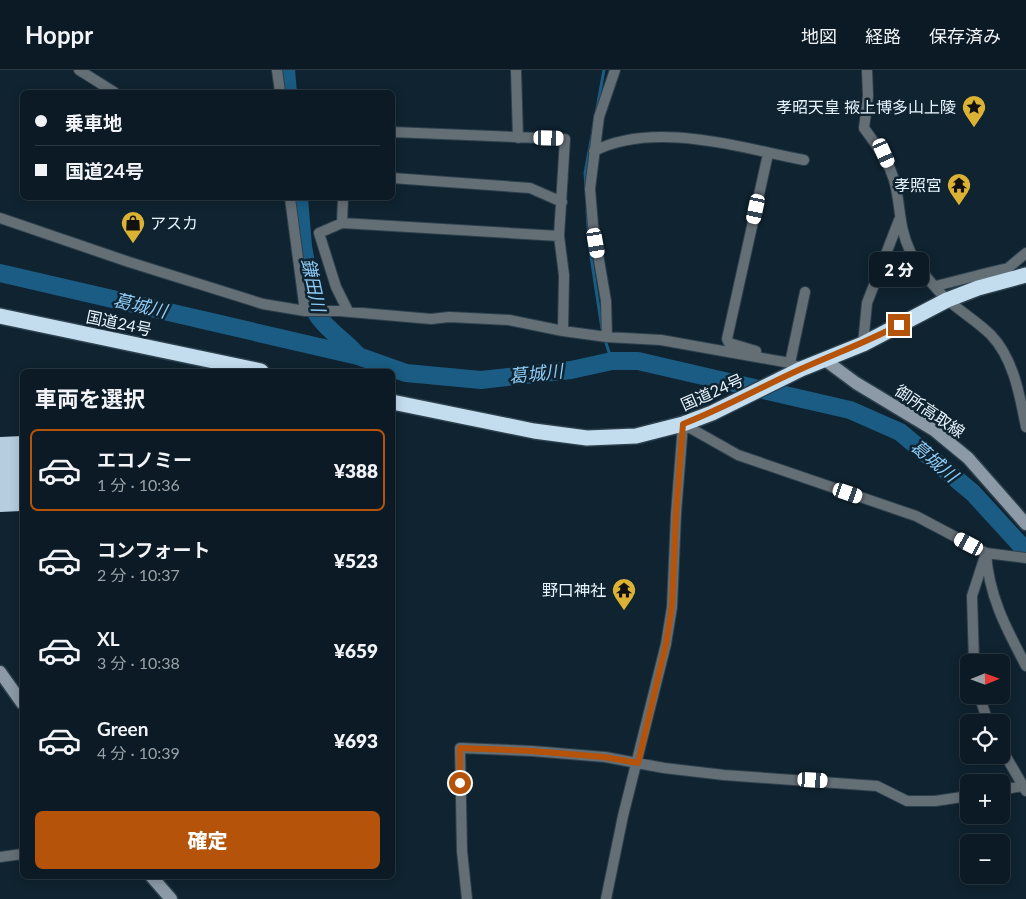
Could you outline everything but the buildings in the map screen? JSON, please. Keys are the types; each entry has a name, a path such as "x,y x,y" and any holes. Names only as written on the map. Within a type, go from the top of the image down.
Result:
{"highway":[{"name":"国道24号","path":"395,403 534,431 587,438 636,436 683,424 712,413 792,367 825,360 863,344 992,278 1026,275"},
{"name":"国道24号","path":"0,316 252,369"}],"main road":[{"name":"御所高取線","path":"825,360 856,383 934,430 968,458 1026,524"},
{"path":"0,672 20,700"},
{"path":"154,879 171,899"}],"street":[{"path":"79,70 111,90"},
{"path":"277,70 280,90"},
{"path":"516,70 518,138"},
{"path":"607,337 606,301 593,225 590,189 599,117 615,70"},
{"path":"867,70 868,96 864,128 884,153 895,182 899,220 910,251 948,300 992,336 1007,358 1015,380 1026,427"},
{"path":"395,132 565,139 559,236 564,274 563,332"},
{"path":"594,151 610,142 654,136 674,136 804,160"},
{"path":"768,154 728,339 729,343 736,346 773,354 792,367"},
{"path":"395,178 530,188 562,202"},
{"path":"290,200 305,311"},
{"path":"342,224 343,200"},
{"path":"0,218 129,262 263,304 305,311 344,311 431,319 449,317 510,320 563,332 661,340 792,367"},
{"path":"863,344 867,303 899,220"},
{"path":"344,311 319,233 342,224 559,236"},
{"path":"936,286 992,278 1026,253"},
{"path":"792,367 804,292"},
{"path":"606,899 623,816 638,763 666,644 672,607 676,514 683,424 738,455 916,516 986,553 1012,558 1026,558"},
{"path":"974,654 972,596 986,553"},
{"path":"986,553 988,579 1000,618 1026,666"},
{"path":"467,899 462,851 460,748 604,757 724,775 877,786 907,801 935,801 960,797"},
{"path":"1010,764 1024,789 1010,790"},
{"path":"0,856 20,854"}],"waterway":[{"name":"鎌田川","path":"286,70 288,90"},
{"path":"586,188 585,173 604,70"},
{"name":"鎌田川","path":"299,200 303,246 314,309 328,328 358,356"},
{"path":"587,211 589,243 602,329"},
{"name":"葛城川","path":"0,273 358,356 395,369"},
{"path":"605,340 612,361"},
{"name":"葛城川","path":"395,369 406,373 481,380 571,370 612,361 638,361 850,410 900,432 973,493 1026,551"}],"place":[{"name":"孝昭天皇 掖上博多山上陵","path":"974,128"},
{"name":"孝照宮","path":"959,206"},
{"name":"アスカ","path":"133,244"},
{"name":"野口神社","path":"624,611"}],"route":[{"path":"460,783 460,748 604,757 638,763 641,743 666,644 672,607 676,514 683,424 712,413 801,369 863,344 899,325"}]}
